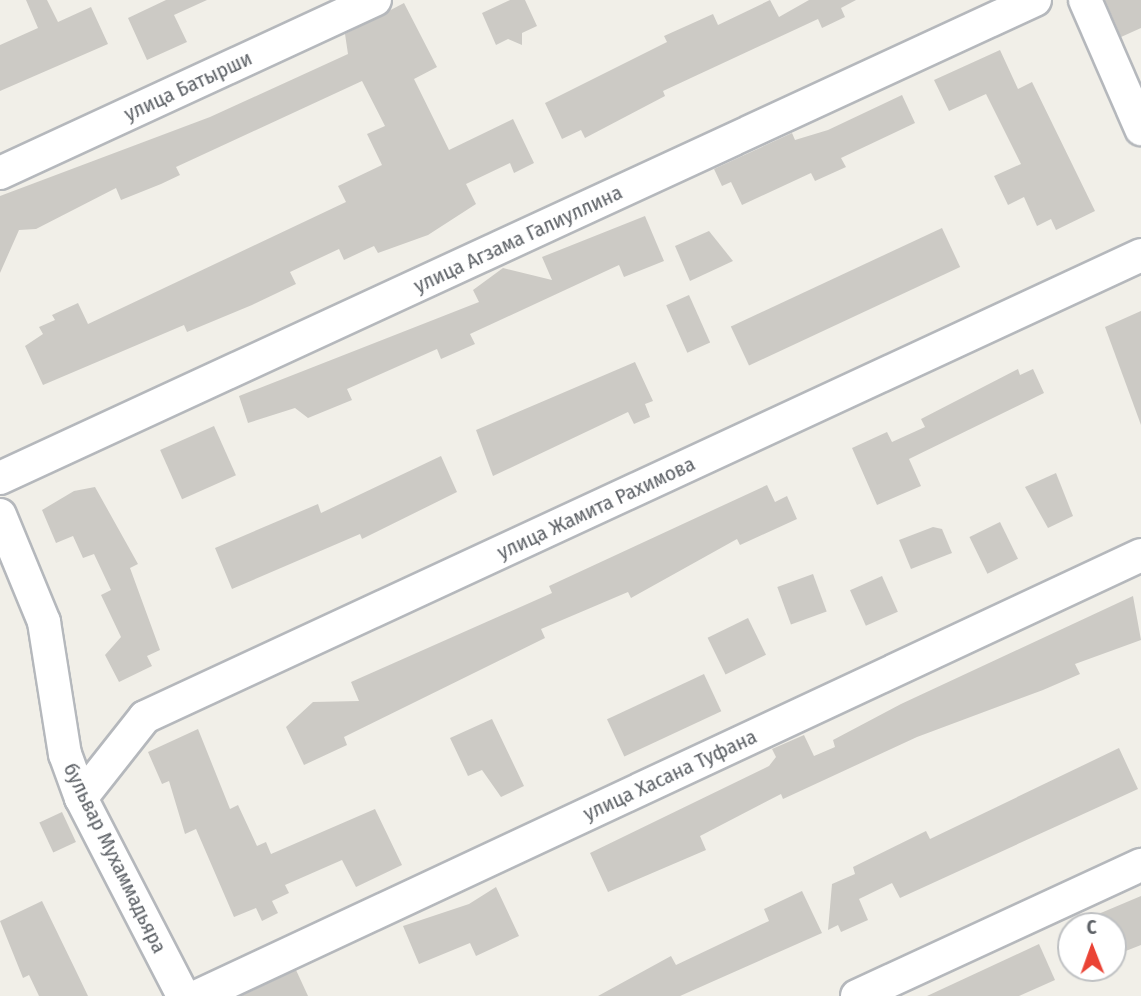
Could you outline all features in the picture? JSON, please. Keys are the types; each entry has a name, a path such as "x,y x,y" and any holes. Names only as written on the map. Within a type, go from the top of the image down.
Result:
{"street":[{"name":"улица Батырши","path":"0,173 375,0"},
{"name":"улица Агзама Галиуллина","path":"0,478 1035,0"},
{"path":"1085,0 1141,129"},
{"name":"улица Жамита Рахимова","path":"81,798 145,717 1141,254"},
{"name":"бульвар Мухаммадьяра","path":"0,515 44,622 65,754 81,798 183,996"},
{"name":"улица Хасана Туфана","path":"198,996 1141,555"},
{"path":"857,996 1141,865"}],"building":[{"path":"26,0 47,0 58,22 91,7 108,44 0,91 0,45 38,28"},
{"path":"166,0 207,0 174,15 187,42 147,60 128,18"},
{"path":"510,0 525,0 537,26 522,33 522,45 508,39 496,45 482,13"},
{"path":"770,0 779,17 809,0 856,0 841,8 845,17 822,28 818,19 663,91 665,96 585,138 581,130 562,139 545,103 667,42 664,36 713,14 718,25"},
{"path":"1105,0 1141,0 1141,28 1121,37"},
{"path":"404,3 437,67 414,79 449,150 513,119 534,163 514,173 510,163 466,184 476,204 428,235 378,253 374,246 344,260 339,249 290,272 296,284 252,305 187,332 184,325 43,385 25,346 43,334 39,327 55,320 52,315 78,303 88,324 346,202 338,186 382,165 367,134 385,126 362,81 176,167 180,175 161,184 121,200 116,188 36,229 19,230 0,273 0,196 210,117 348,54 345,34"},
{"path":"1000,50 1018,89 1032,82 1095,211 1056,230 1051,219 1037,226 1024,197 1008,205 994,176 1021,164 986,94 949,111 934,80"},
{"path":"902,95 915,123 841,158 846,167 815,181 811,173 742,205 731,182 722,186 714,169 792,133 795,140 828,130"},
{"path":"645,216 664,261 624,277 619,265 470,334 475,344 441,359 437,349 347,389 352,400 308,418 295,408 248,423 239,396 479,302 473,290 503,268 552,280 542,257"},
{"path":"942,228 960,267 749,365 731,326"},
{"path":"709,231 733,261 690,281 675,246"},
{"path":"689,295 710,343 687,353 666,305"},
{"path":"1141,311 1141,425 1105,327"},
{"path":"635,362 653,401 645,404 650,417 634,424 628,412 493,476 476,430"},
{"path":"1018,369 1020,375 1033,369 1044,393 909,459 921,486 877,505 852,448 887,432 892,442 925,427 921,419"},
{"path":"214,426 236,475 182,499 160,450"},
{"path":"441,456 457,492 362,539 360,534 232,589 215,548 318,504 321,513"},
{"path":"1056,473 1073,516 1048,528 1025,487"},
{"path":"767,485 775,502 787,496 797,519 740,545 737,539 631,598 628,592 541,629 545,638 344,737 347,745 304,765 286,727 313,702 359,701 351,682 552,593 549,586"},
{"path":"95,487 138,564 130,568 160,650 147,656 152,666 119,682 105,655 121,637 101,595 111,590 94,554 83,558 73,536 56,543 42,510 74,491"},
{"path":"1000,522 1018,559 987,574 969,537"},
{"path":"933,527 942,529 952,553 911,569 899,540"},
{"path":"813,574 827,612 791,625 777,587"},
{"path":"882,576 898,612 866,626 850,590"},
{"path":"1133,596 1141,640 1075,664 1080,674 1043,690 917,737 783,799 781,794 700,836 706,850 608,892 590,853 769,766 776,757 772,749 804,735 814,756 835,747 833,740 901,704"},
{"path":"748,618 766,655 726,675 708,638"},
{"path":"704,674 721,711 624,756 607,719"},
{"path":"492,719 524,786 501,797 482,770 468,776 450,738"},
{"path":"198,729 230,809 238,805 257,846 266,842 271,854 375,809 402,865 356,887 342,860 285,885 289,893 272,901 278,913 262,921 256,908 234,917 196,829 185,834 169,781 162,784 148,752"},
{"path":"1119,748 1138,789 900,898 892,883 859,899 868,920 841,932 838,925 828,930 832,884 855,874 853,867 926,831 930,839"},
{"path":"62,812 76,842 53,852 39,823"},
{"path":"496,887 519,936 476,956 470,943 419,964 403,926 469,904"},
{"path":"802,891 822,933 680,996 598,996 671,956 676,965 769,921 764,909"},
{"path":"1141,896 1141,945 1127,950 1127,912 1103,912"},
{"path":"42,901 88,996 39,996 29,975 23,978 0,921"},
{"path":"1039,944 1055,980 1019,996 927,996"},
{"path":"296,970 308,996 241,996"}]}
